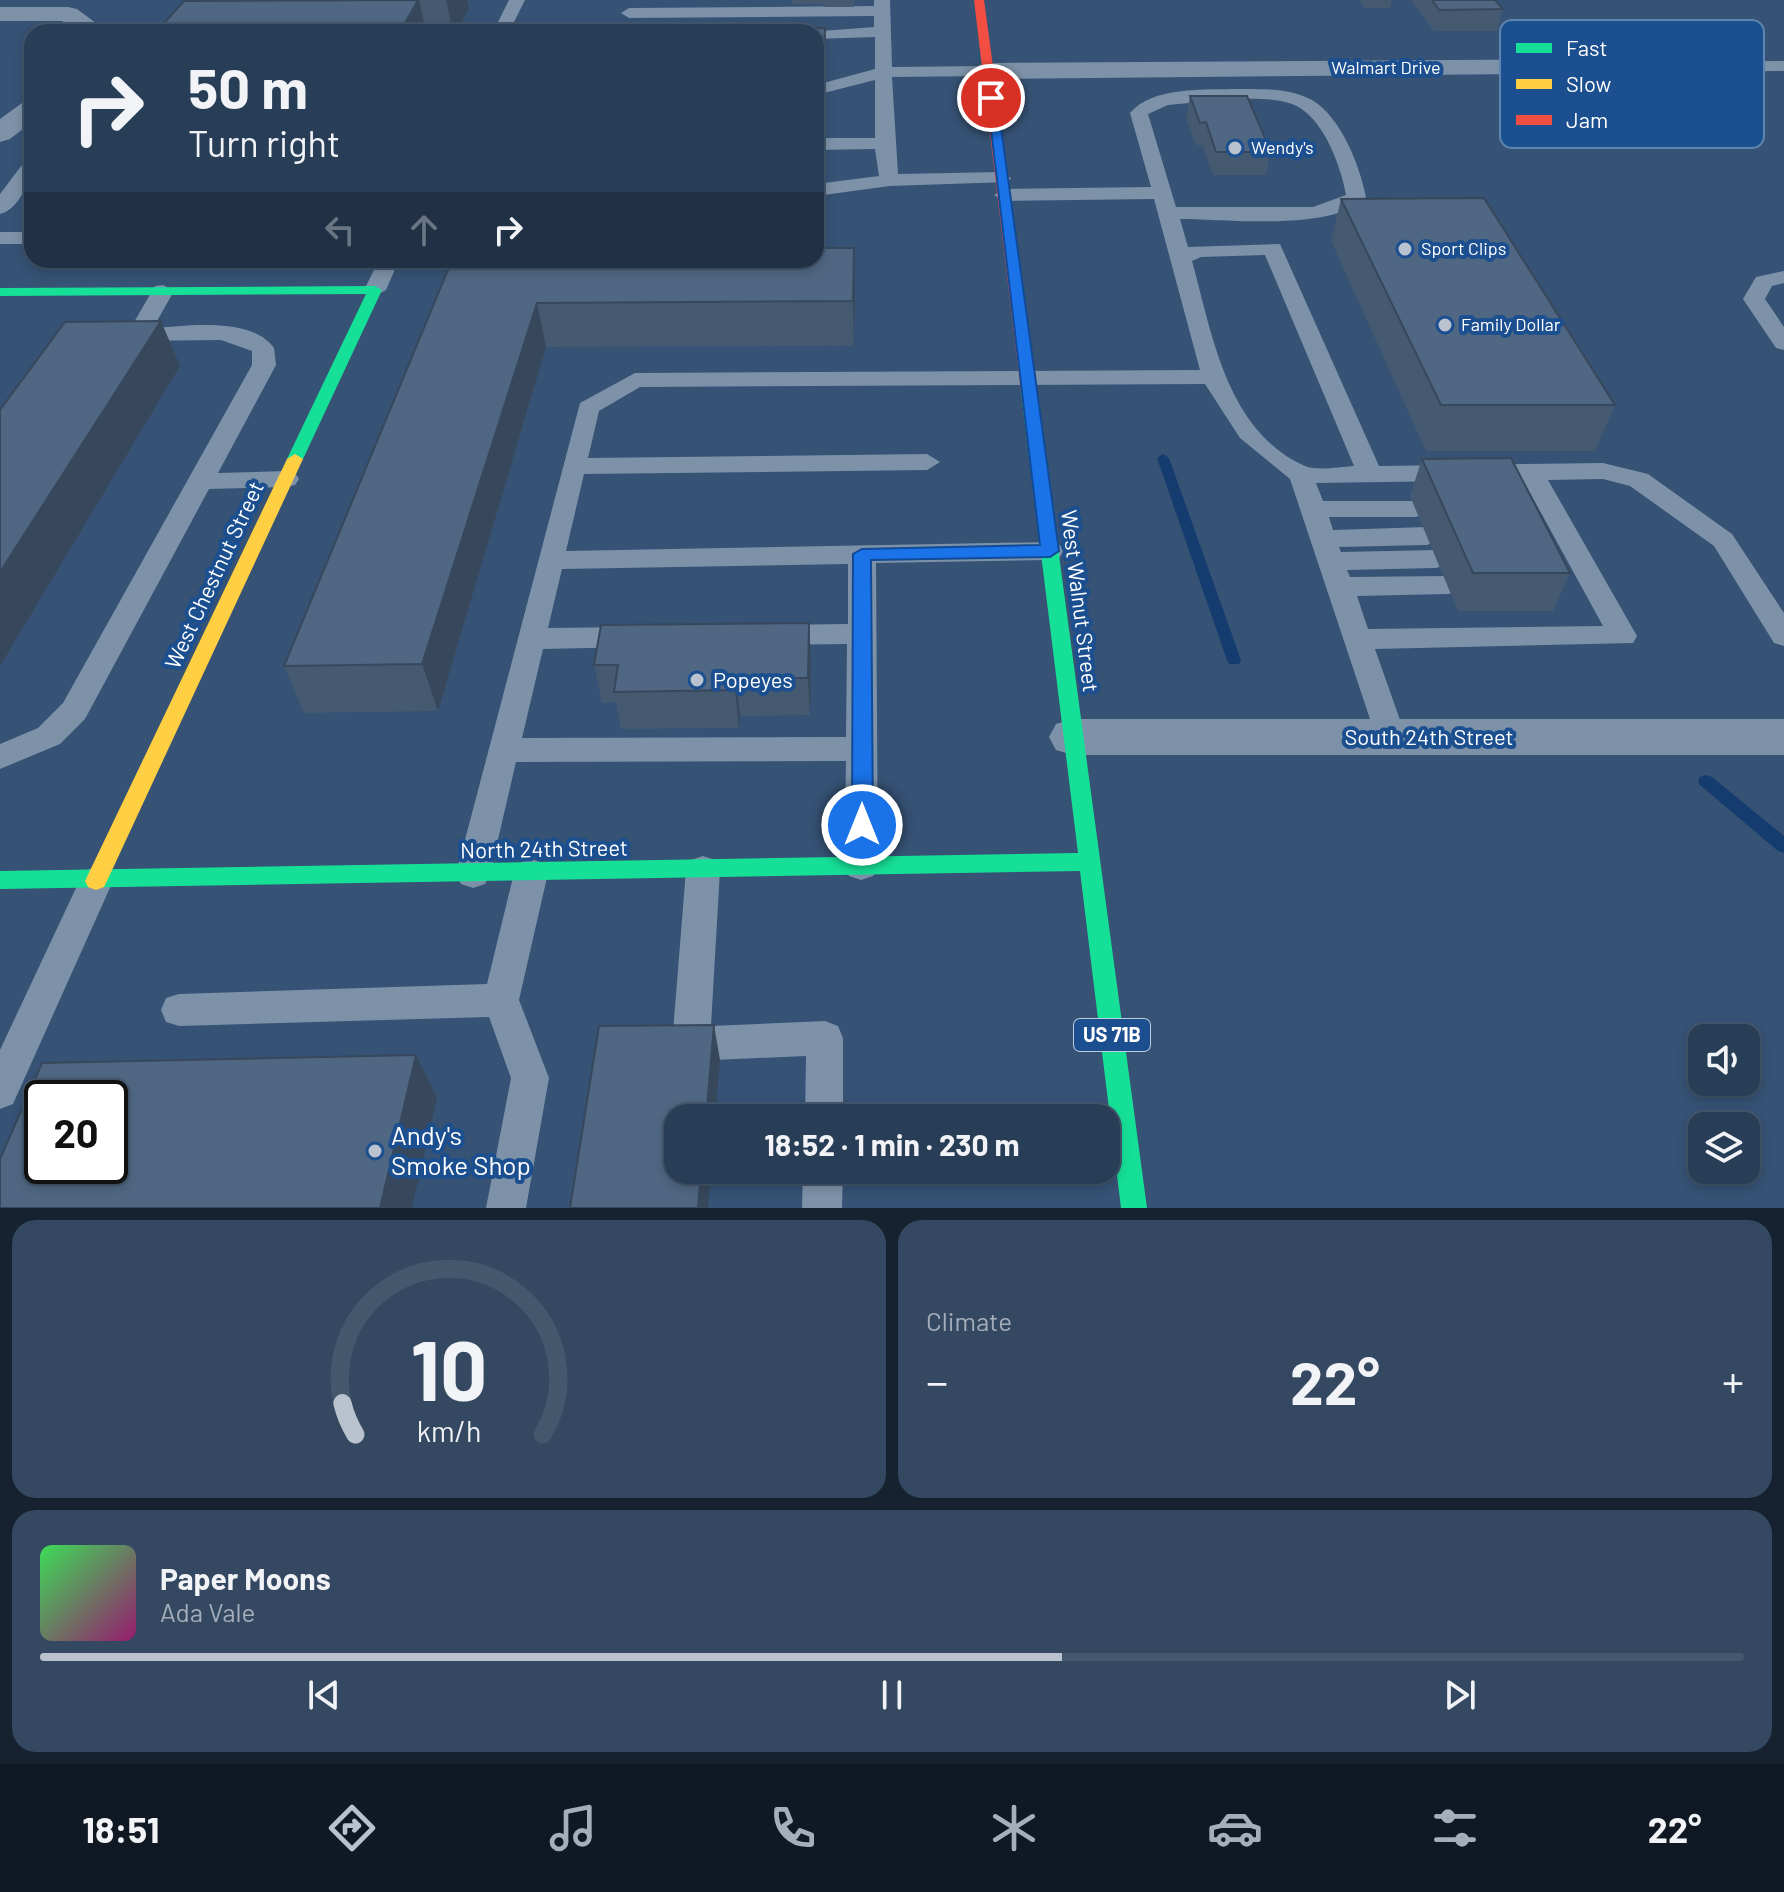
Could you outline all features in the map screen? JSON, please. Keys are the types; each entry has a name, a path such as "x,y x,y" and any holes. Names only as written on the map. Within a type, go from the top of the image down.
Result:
{"street":[{"name":"West Walnut Street","path":"979,0 1134,1208"},
{"path":"0,14 68,14 83,24"},
{"name":"Walmart Drive","path":"988,71 1500,68"},
{"path":"0,133 24,115"},
{"path":"0,292 375,290"},
{"name":"West Chestnut Street","path":"96,881 375,290"},
{"name":"South 24th Street","path":"1073,737 1784,737"},
{"name":"North 24th Street","path":"0,880 96,881 1089,862"}],"lane":[{"path":"505,24 517,0"},
{"path":"631,6 882,5 885,162 890,180"},
{"path":"824,34 883,32"},
{"name":"Walmart Drive","path":"1764,66 1784,66"},
{"path":"1250,69 1260,95"},
{"path":"824,88 885,72 988,71"},
{"path":"824,189 890,180 1003,186 1165,203 1313,213 1333,209 1356,197 1355,182 1317,113 1306,103 1260,95 1173,98 1152,103 1139,113 1165,203 1181,258 1213,377 1235,421 1261,447 1301,475 1603,471 1639,480 1723,540 1784,636"},
{"path":"824,144 887,143"},
{"path":"0,208 24,176"},
{"path":"0,238 24,238"},
{"path":"1181,258 1197,251 1273,248 1370,475"},
{"path":"375,290 385,268"},
{"path":"1784,277 1764,282 1754,299 1784,343"},
{"path":"0,757 49,736 74,711 264,365 263,348 253,339 233,334 137,336 163,291"},
{"path":"473,874 588,408 635,380 1213,377"},
{"path":"573,466 927,462"},
{"path":"1357,639 1623,636 1580,584 1538,508 1531,472"},
{"path":"1301,475 1391,737"},
{"path":"200,481 286,479"},
{"path":"1312,509 1415,509"},
{"path":"1330,562 1432,548"},
{"path":"550,560 1050,551"},
{"path":"861,866 862,554"},
{"path":"1330,562 1448,585"},
{"path":"736,636 863,634"},
{"path":"530,639 657,637"},
{"path":"502,750 863,749"},
{"path":"703,870 691,1044 825,1038 824,1104"},
{"path":"506,1208 530,1078 501,1000 531,873"},
{"path":"0,1091 96,881"},
{"path":"179,1010 501,1000"},
{"path":"822,1208 823,1184"}],"building":[{"path":"418,0 404,24 163,24 184,1"},
{"path":"1432,0 1495,0 1503,9 1439,10"},
{"path":"1190,96 1247,96 1271,152 1216,152 1206,122 1200,123"},
{"path":"1484,198 1615,405 1441,405 1341,199"},
{"path":"824,248 854,248 853,301 537,303 422,664 284,666 449,268 824,268"},
{"path":"161,321 0,572 0,410 65,322"},
{"path":"1511,458 1570,573 1473,573 1422,459"},
{"path":"809,623 808,678 736,678 735,690 614,692 618,665 594,665 601,625"},
{"path":"714,1025 707,1104 664,1104 664,1184 700,1184 698,1208 570,1208 599,1026"},
{"path":"416,1055 380,1208 0,1208 0,1159 24,1104 24,1184 128,1184 128,1080 35,1080 42,1063"}],"waterway":[{"path":"1163,458 1234,660"},
{"path":"1706,781 1784,846"}],"traffic: fast":[{"path":"0,292 375,290 295,459"},
{"path":"1029,392 1134,1208"},
{"path":"0,880 1089,862"}],"traffic: slow":[{"path":"96,881 295,459"}],"traffic: jam":[{"path":"979,0 1029,392"}],"place":[{"name":"Wendy's","path":"1235,148"},
{"name":"Sport Clips","path":"1405,249"},
{"name":"Family Dollar","path":"1445,325"},
{"name":"Popeyes","path":"697,680"},
{"name":"Andy's Smoke Shop","path":"375,1151"}],"route":[{"path":"862,825 862,554 1050,551 991,98"}]}
